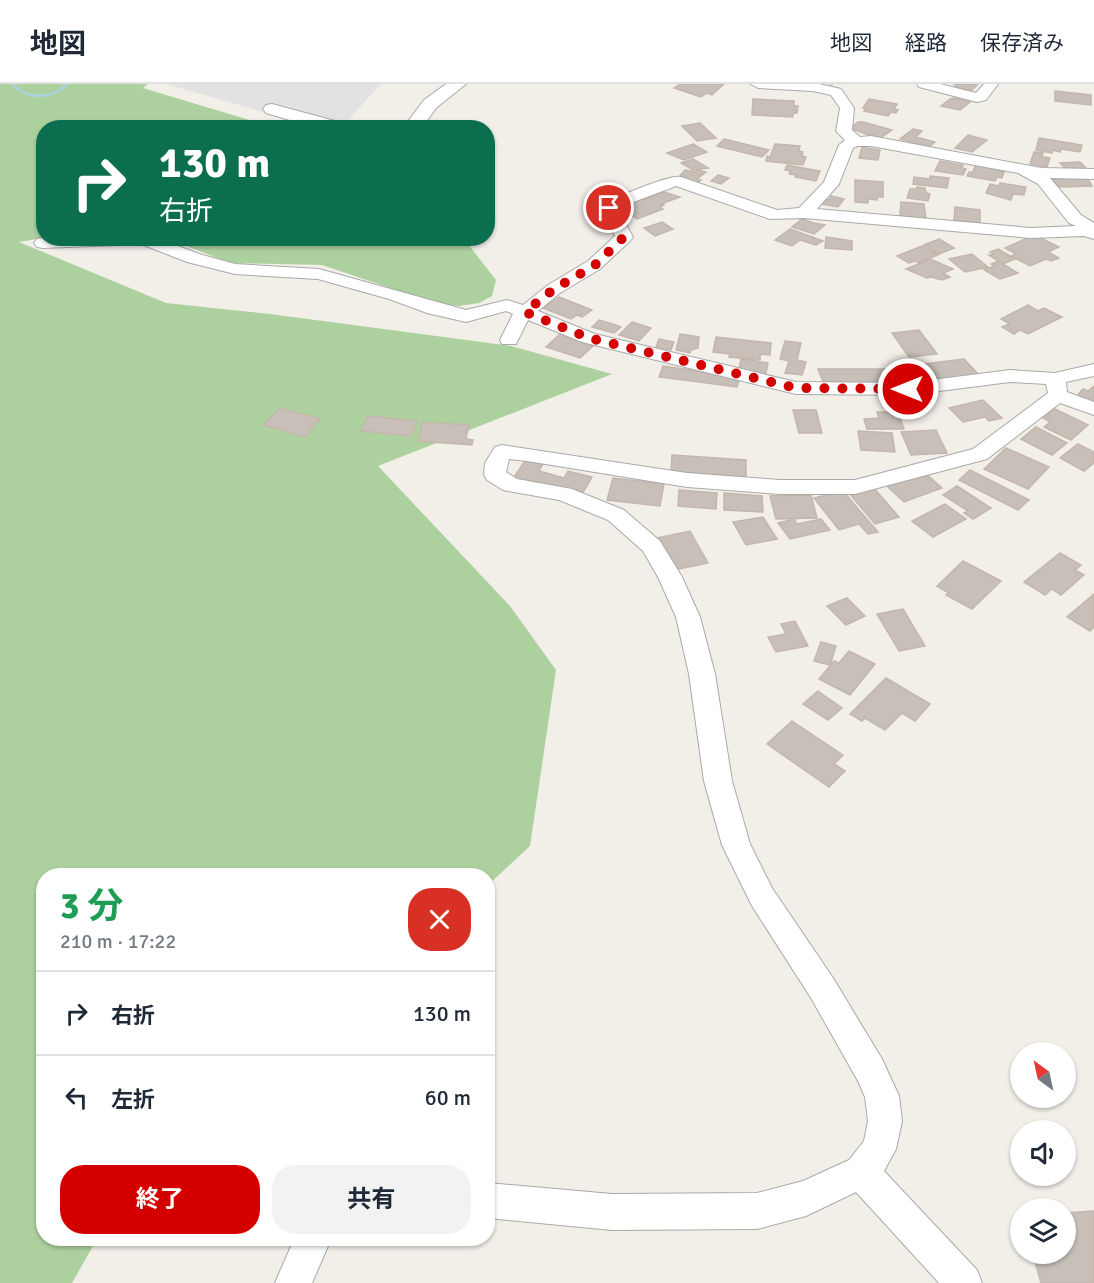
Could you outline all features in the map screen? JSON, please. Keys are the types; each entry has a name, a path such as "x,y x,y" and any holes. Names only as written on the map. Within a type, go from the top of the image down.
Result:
{"street":[{"path":"418,120 430,104 457,84"},
{"path":"758,84 813,87 836,92 847,108 844,131 856,142"},
{"path":"924,84 977,98 981,97 991,84"},
{"path":"272,109 311,120"},
{"path":"804,213 831,184 847,145 856,142 871,141 1057,175 1094,174"},
{"path":"1018,169 1044,181 1075,219 1094,232"},
{"path":"509,340 520,317 525,312 554,289 594,266 624,237 609,208 672,181 686,183 776,215 804,213 1031,233 1094,232"},
{"path":"1053,192 1094,189"},
{"path":"161,246 193,258 235,269 319,274 395,295 434,309 466,316 507,305 589,338 796,388 908,389 1010,376 1057,387 1094,409"},
{"path":"495,1202 612,1212 756,1211 806,1198 861,1172 879,1149 885,1121 882,1096 870,1070 822,988 762,897 736,845 718,781 712,730 691,629 670,577 652,546 616,515 564,494 510,485 495,475 496,463 502,452 687,480 780,487 855,487 980,454 1057,387 1094,370"},
{"path":"861,1172 964,1283"},
{"path":"293,1283 310,1246"}],"green space":[{"path":"0,84 148,84 143,88 250,120 36,120 36,239 19,242 166,303 270,314 511,346 612,374 378,466 510,606 556,670 530,846 495,878 495,868 36,868 36,1246 93,1246 72,1283 0,1283"},
{"path":"187,246 469,246 496,280 492,296 479,303 459,306 435,303 322,265 230,263"}],"shaded area":[{"path":"166,84 381,84 348,120 292,120"}],"building":[{"path":"680,84 724,84 712,95 707,93 701,97 674,88"},
{"path":"953,84 978,84 970,92 953,88 957,85"},
{"path":"1055,91 1091,95 1091,105 1055,101"},
{"path":"753,99 794,101 794,106 798,106 797,113 793,113 793,117 752,115"},
{"path":"869,99 897,104 894,109 898,110 896,113 891,112 888,116 864,111 866,109 863,108"},
{"path":"950,99 970,102 960,110 941,106"},
{"path":"858,122 892,130 879,139 850,128"},
{"path":"700,123 716,138 697,141 682,126"},
{"path":"913,129 922,131 916,137 935,142 929,147 900,139"},
{"path":"968,135 987,140 972,152 955,148"},
{"path":"1039,138 1082,145 1080,152 1061,149 1060,152 1052,150 1052,153 1036,150"},
{"path":"724,139 769,150 762,157 717,146"},
{"path":"693,144 707,152 684,160 667,153"},
{"path":"775,144 800,146 799,151 803,152 802,156 806,157 803,165 766,161"},
{"path":"862,147 880,150 878,160 859,158"},
{"path":"1034,152 1043,153 1042,157 1050,158 1047,167 1030,164"},
{"path":"693,159 708,168 693,170 681,163"},
{"path":"940,161 963,165 962,168 966,169 963,175 935,171"},
{"path":"1080,162 1088,170 1068,171 1060,163"},
{"path":"977,163 1004,172 1002,178 997,177 995,181 967,176 969,172 972,173"},
{"path":"787,165 820,171 816,181 789,174 791,171 785,170"},
{"path":"685,170 706,172 697,179 701,180 696,183 679,177"},
{"path":"718,175 729,178 721,184 711,181"},
{"path":"930,176 949,178 947,188 913,184 914,177 930,179"},
{"path":"1049,179 1088,179 1092,186 1060,187"},
{"path":"855,180 883,182 883,197 877,197 877,200 868,199 868,203 855,202"},
{"path":"1000,183 1026,187 1024,195 1013,194 1011,200 986,193 990,184 999,186"},
{"path":"925,188 926,193 930,194 928,201 907,198 910,189"},
{"path":"664,192 680,197 661,204 664,205 660,207 663,209 637,219 620,208"},
{"path":"831,196 844,199 838,207 821,204 824,199 829,200"},
{"path":"901,202 924,204 926,218 900,216"},
{"path":"955,207 980,210 980,223 954,220"},
{"path":"802,219 825,225 814,234 792,227"},
{"path":"662,222 673,229 655,236 644,228"},
{"path":"790,229 823,241 816,245 800,240 792,246 775,240"},
{"path":"1034,235 1059,247 1048,252 1059,258 1051,261 1046,259 1030,266 1011,256 1016,254 1005,248"},
{"path":"826,237 852,241 852,250 825,248"},
{"path":"939,239 954,248 939,254 924,245"},
{"path":"922,246 938,255 919,263 915,261 909,263 897,256"},
{"path":"998,249 1015,259 1003,264 989,255 994,254 990,252"},
{"path":"972,254 988,267 965,272 949,259"},
{"path":"930,259 953,269 943,273 950,277 942,280 927,278 906,269"},
{"path":"998,261 1018,273 1000,279 984,270 995,266 991,264"},
{"path":"559,297 592,310 582,317 577,315 571,319 543,308"},
{"path":"1028,305 1038,311 1044,308 1062,317 1028,334 1020,330 1014,334 1002,327 1010,324 1001,319"},
{"path":"599,320 621,327 614,333 592,327"},
{"path":"632,322 651,328 639,341 619,335"},
{"path":"919,330 937,354 909,357 892,333"},
{"path":"560,334 593,346 580,358 546,347"},
{"path":"680,334 699,337 698,348 691,350 690,353 676,350"},
{"path":"716,337 771,343 770,355 760,354 760,360 729,357 730,354 713,352"},
{"path":"659,339 674,342 671,350 656,347"},
{"path":"785,341 801,343 797,360 806,362 802,375 785,373 789,361 780,359"},
{"path":"741,359 768,363 766,373 739,369"},
{"path":"964,359 979,375 893,384 824,384 818,369 884,369"},
{"path":"663,366 740,377 737,387 659,377"},
{"path":"1094,386 1094,404 1076,397 1083,389 1088,391"},
{"path":"983,400 1002,418 989,421 985,417 963,422 949,408"},
{"path":"280,408 320,419 305,437 263,425"},
{"path":"1055,409 1088,425 1071,440 1044,427 1050,422 1043,418"},
{"path":"793,410 816,410 822,433 799,433"},
{"path":"877,412 898,412 904,429 867,429 864,419 879,418"},
{"path":"367,416 417,421 411,436 361,431"},
{"path":"423,422 469,425 466,439 473,440 472,445 418,441"},
{"path":"1036,427 1067,443 1052,455 1021,439"},
{"path":"936,430 947,453 911,455 901,432"},
{"path":"858,431 892,433 895,452 861,450"},
{"path":"1078,444 1094,452 1094,463 1084,471 1060,458"},
{"path":"1006,448 1049,467 1028,489 984,469"},
{"path":"672,455 746,460 746,477 671,472"},
{"path":"526,459 543,464 539,471 564,478 568,471 592,477 581,496 513,479"},
{"path":"970,470 1029,500 1018,510 959,480"},
{"path":"925,473 942,488 904,502 887,486"},
{"path":"613,478 664,484 660,506 607,500"},
{"path":"957,486 991,508 973,519 964,513 968,511 943,495"},
{"path":"873,487 899,517 875,524 849,493"},
{"path":"679,490 717,493 716,509 678,506"},
{"path":"843,491 878,532 868,534 859,524 839,530 814,498"},
{"path":"724,493 762,496 763,512 724,510"},
{"path":"811,495 817,518 776,519 770,496"},
{"path":"945,504 966,519 933,537 912,521"},
{"path":"763,517 777,539 746,545 733,522"},
{"path":"794,519 797,524 821,519 830,530 790,539 778,523"},
{"path":"690,531 708,563 674,570 657,538"},
{"path":"1060,553 1081,565 1075,570 1084,575 1061,595 1052,589 1045,595 1024,582"},
{"path":"963,561 1001,581 972,609 946,595 949,593 937,586"},
{"path":"1094,594 1094,627 1090,631 1067,617"},
{"path":"847,598 865,616 846,625 827,606"},
{"path":"903,609 925,646 899,651 877,614"},
{"path":"795,621 808,646 776,652 768,637 786,634 781,624"},
{"path":"821,642 836,646 830,665 814,661"},
{"path":"849,651 875,664 850,695 819,679 834,661 839,663"},
{"path":"886,678 930,704 915,721 902,713 885,730 865,718 862,721 850,714"},
{"path":"818,691 842,708 828,720 803,704"},
{"path":"792,721 843,755 834,764 845,771 829,787 767,744"},
{"path":"1094,1211 1094,1283 1041,1283 1036,1264 1076,1264 1076,1212"}],"waterway":[{"path":"13,84 24,93 40,96 56,93 67,84"}],"route":[{"path":"609,208 624,237 594,266 554,289 525,312 589,338 796,388 908,389"}]}
